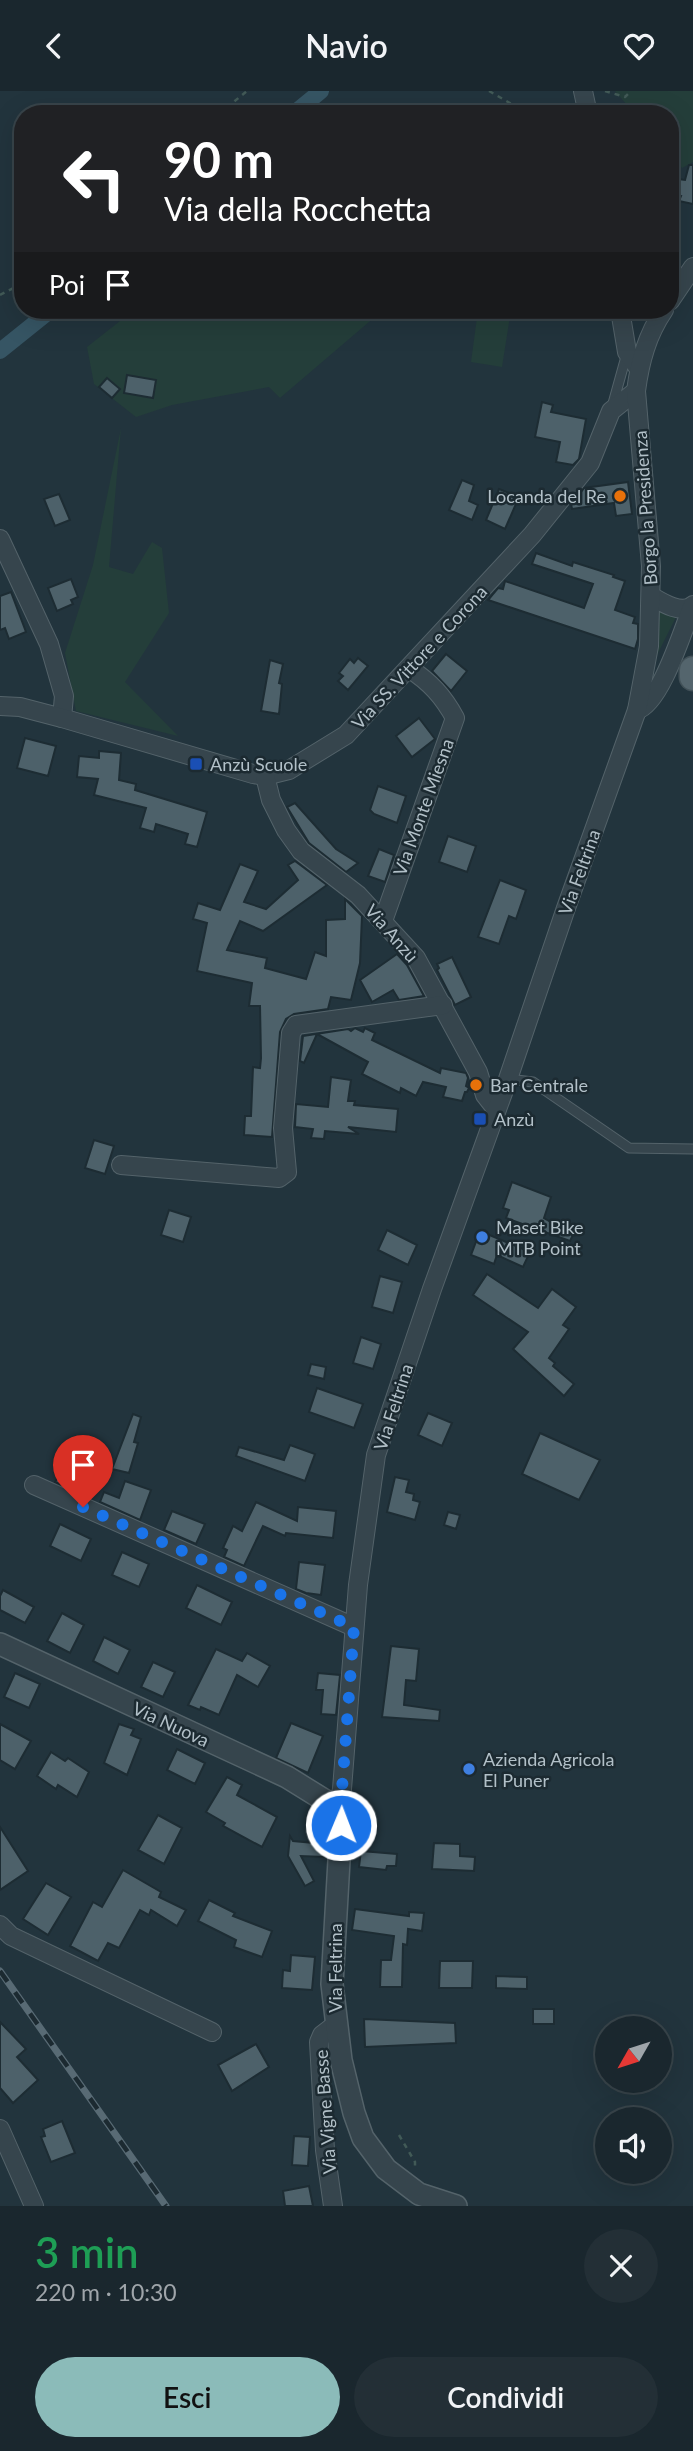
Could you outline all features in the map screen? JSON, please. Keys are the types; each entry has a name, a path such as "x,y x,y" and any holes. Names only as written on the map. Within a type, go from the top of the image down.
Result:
{"main road":[{"path":"693,670 693,677"}],"street":[{"path":"679,288 693,267"},
{"path":"622,319 627,352 639,369"},
{"name":"Borgo la Presidenza","path":"637,711 649,646 651,566 636,391 646,344 659,319"},
{"name":"Via SS. Vittore e Corona","path":"265,776 289,770 346,735 410,669 532,535 590,463 611,411 636,391"},
{"path":"0,539 49,644 64,696 62,718"},
{"path":"651,596 679,609 687,610 693,606"},
{"name":"Via Feltrina","path":"456,2206 430,2199 406,2185 380,2163 363,2138 346,2086 335,2025 333,1937 341,1825 337,1812 342,1789 358,1585 376,1455 637,711 648,703 661,684 693,606"},
{"name":"Via Monte Miesna","path":"383,921 455,718 429,682 410,669"},
{"path":"0,706 20,707 62,718 265,776"},
{"name":"Via Anzù","path":"265,776 276,810 301,851 358,895 416,958 478,1072 485,1095 496,1109"},
{"path":"121,1165 279,1178 287,1172 283,1128 291,1033 296,1025 443,1005"},
{"path":"34,1485 354,1627"},
{"name":"Via Nuova","path":"0,1644 287,1777 330,1803 337,1812"},
{"path":"0,1925 10,1936 212,2032"},
{"name":"Via Vigne Basse","path":"332,2206 325,2150 319,2042 322,2035 335,2025"},
{"path":"0,2129 34,2206"}],"lane":[{"path":"611,411 627,352"},
{"path":"508,1079 533,1082 629,1148 693,1149"}],"path":[{"path":"230,105 247,91"},
{"path":"489,91 513,105"},
{"path":"606,91 625,97 631,91"},
{"path":"399,2135 416,2164 406,2185"}],"green space":[{"path":"615,91 693,91 693,162 682,168 679,164 679,105 627,105"},
{"path":"123,319 372,319 280,398 269,387 172,405 136,417 94,384 87,347"},
{"path":"477,319 510,319 502,367 471,362"},
{"path":"121,428 109,567 133,574 152,542 162,548 169,613 125,682 178,736 76,711 65,653 93,565"},
{"path":"656,609 678,613 654,661"}],"building":[{"path":"689,165 693,165 693,204 679,201 679,179 685,180"},
{"path":"127,375 156,380 153,398 124,393"},
{"path":"107,378 120,389 112,398 99,387"},
{"path":"542,402 553,405 551,412 586,419 579,459 573,465 556,462 560,442 535,437"},
{"path":"462,480 474,485 469,501 478,505 472,520 449,510"},
{"path":"628,482 632,514 616,516 614,503 572,509 571,504 584,488"},
{"path":"499,489 519,497 505,529 486,520"},
{"path":"59,494 70,520 55,526 44,499"},
{"path":"536,553 572,566 573,562 625,581 615,610 635,617 633,623 638,624 638,639 635,649 488,600 498,588 503,589 505,581 584,608 593,584 532,564"},
{"path":"71,579 78,597 71,600 73,604 57,611 48,588"},
{"path":"11,592 26,632 9,639 5,628 0,630 0,596"},
{"path":"446,654 467,671 451,691 432,671"},
{"path":"358,658 368,666 348,690 338,681 343,676 339,673 350,659 354,663"},
{"path":"270,660 283,664 279,683 282,684 279,714 261,711"},
{"path":"419,718 435,739 412,757 396,736"},
{"path":"25,738 56,746 48,776 17,768"},
{"path":"99,751 121,753 119,780 136,784 135,790 207,812 197,847 185,844 188,834 156,824 154,832 140,828 146,808 94,795 98,779 77,777 79,756 99,758"},
{"path":"378,786 406,796 397,823 370,810"},
{"path":"295,803 336,849 358,863 346,872 309,843 287,807"},
{"path":"448,836 476,846 467,872 439,862"},
{"path":"379,849 394,855 385,882 368,876"},
{"path":"295,861 327,885 263,931 240,921 227,950 267,958 265,968 306,979 315,952 326,956 326,920 345,919 345,899 362,916 360,963 351,1000 331,997 328,1009 294,1014 286,1019 280,1032 272,1137 244,1135 245,1116 251,1116 253,1067 260,1068 260,1006 249,1006 252,983 197,971 207,923 193,919 198,903 220,910 240,864 258,871 244,902 266,909 298,880 288,865"},
{"path":"500,880 526,890 516,919 509,916 499,944 478,937"},
{"path":"397,954 407,965 424,996 399,1000 393,990 372,1002 360,980"},
{"path":"452,957 471,997 455,1005 437,970 437,964"},
{"path":"355,1028 363,1032 365,1028 375,1033 372,1040 440,1073 441,1068 466,1073 466,1086 469,1088 462,1101 443,1097 446,1087 423,1082 416,1096 401,1088 400,1093 362,1074 368,1062 317,1034 304,1063 300,1061 303,1036 348,1029 351,1031"},
{"path":"331,1077 351,1080 348,1101 355,1101 354,1105 398,1109 396,1132 348,1127 359,1134 325,1131 324,1139 311,1138 313,1129 295,1127 296,1104 328,1107"},
{"path":"94,1140 114,1146 105,1174 85,1168"},
{"path":"512,1182 551,1197 544,1218 573,1235 570,1241 506,1218 509,1210 503,1208"},
{"path":"169,1210 191,1217 183,1242 161,1235"},
{"path":"387,1230 417,1245 408,1265 378,1250"},
{"path":"480,1231 530,1252 523,1267 497,1255 494,1264 471,1255"},
{"path":"487,1274 538,1308 552,1289 576,1307 563,1325 569,1329 549,1358 555,1363 553,1366 574,1384 564,1396 513,1349 528,1332 473,1295"},
{"path":"380,1276 402,1282 393,1313 372,1307"},
{"path":"361,1337 381,1344 373,1369 353,1363"},
{"path":"311,1364 326,1367 324,1379 308,1375"},
{"path":"317,1388 363,1404 354,1428 309,1412"},
{"path":"428,1413 452,1423 442,1446 418,1435"},
{"path":"133,1414 141,1417 134,1442 138,1443 129,1473 112,1469"},
{"path":"540,1433 600,1460 579,1500 522,1474"},
{"path":"290,1445 315,1454 305,1481 236,1456 239,1447 284,1460"},
{"path":"75,1458 93,1468 79,1492 55,1482 67,1461 72,1463"},
{"path":"395,1477 409,1480 406,1492 414,1494 413,1500 420,1502 415,1520 387,1512"},
{"path":"125,1481 151,1490 140,1520 100,1502 104,1492 119,1498"},
{"path":"256,1502 297,1521 298,1507 336,1511 333,1538 286,1533 285,1536 263,1526 244,1566 224,1557 227,1550 223,1548 233,1526 242,1531"},
{"path":"172,1511 205,1524 196,1544 164,1530"},
{"path":"448,1512 460,1515 456,1529 444,1525"},
{"path":"60,1524 91,1539 81,1561 50,1546"},
{"path":"122,1552 149,1564 139,1587 112,1575"},
{"path":"299,1562 325,1565 321,1595 296,1589"},
{"path":"197,1585 232,1602 221,1625 186,1608"},
{"path":"3,1590 34,1607 25,1623 0,1610"},
{"path":"62,1613 84,1625 70,1653 47,1641"},
{"path":"104,1637 130,1650 118,1674 93,1661"},
{"path":"391,1646 419,1649 416,1681 406,1680 404,1705 440,1710 439,1721 382,1717"},
{"path":"216,1649 242,1661 247,1653 270,1666 258,1687 237,1675 219,1715 188,1705"},
{"path":"153,1662 175,1672 163,1697 141,1687"},
{"path":"15,1673 40,1684 29,1708 4,1697"},
{"path":"318,1673 340,1675 336,1715 321,1714 323,1690 316,1690"},
{"path":"291,1723 323,1736 308,1773 276,1758"},
{"path":"0,1724 31,1741 15,1769 0,1760"},
{"path":"119,1724 134,1729 131,1735 141,1739 127,1775 104,1763"},
{"path":"177,1749 205,1763 195,1784 167,1770"},
{"path":"51,1752 65,1761 68,1758 89,1772 77,1797 58,1785 56,1789 37,1776"},
{"path":"227,1777 242,1785 237,1795 277,1817 262,1847 223,1826 225,1823 206,1812"},
{"path":"158,1815 182,1828 164,1864 138,1850"},
{"path":"0,1827 28,1871 0,1890"},
{"path":"290,1836 293,1841 325,1844 325,1857 301,1856 314,1881 305,1886 288,1856"},
{"path":"434,1843 460,1844 460,1856 475,1857 474,1871 432,1869"},
{"path":"361,1851 397,1854 396,1866 387,1866 386,1870 359,1867"},
{"path":"123,1870 161,1892 159,1897 186,1910 177,1926 151,1910 149,1915 140,1910 119,1948 108,1943 98,1961 70,1946 93,1902 102,1907"},
{"path":"46,1883 71,1897 48,1935 23,1919"},
{"path":"209,1900 235,1913 233,1916 272,1931 262,1957 234,1947 236,1940 198,1921"},
{"path":"355,1909 409,1916 409,1912 424,1913 422,1931 408,1929 407,1945 403,1944 402,1987 380,1987 381,1960 391,1960 394,1936 352,1930"},
{"path":"291,1955 315,1957 312,1990 282,1988 283,1970 290,1971"},
{"path":"440,1961 473,1961 472,1988 439,1988"},
{"path":"496,1976 527,1977 527,1989 496,1988"},
{"path":"533,2009 554,2009 554,2024 533,2024"},
{"path":"364,2019 455,2023 456,2043 365,2047"},
{"path":"0,2022 26,2049 17,2057 38,2080 13,2103 0,2088"},
{"path":"256,2044 269,2067 232,2091 218,2065"},
{"path":"62,2121 75,2153 51,2162 41,2137 45,2136 43,2129"},
{"path":"294,2136 310,2137 308,2166 292,2165"},
{"path":"309,2186 313,2206 285,2206 283,2191"}],"waterway":[{"path":"304,105 321,91"},
{"path":"0,351 40,319"}],"railway":[{"path":"0,1971 166,2206"}],"place":[{"name":"Locanda del Re","path":"620,496"},
{"name":"Anzù Scuole","path":"196,764"},
{"name":"Bar Centrale","path":"476,1085"},
{"name":"Anzù","path":"480,1119"},
{"name":"Maset Bike MTB Point","path":"482,1237"},
{"name":"Azienda Agricola El Puner","path":"469,1769"}],"route":[{"path":"83,1507 354,1627 341,1802 337,1812 341,1825"}]}
